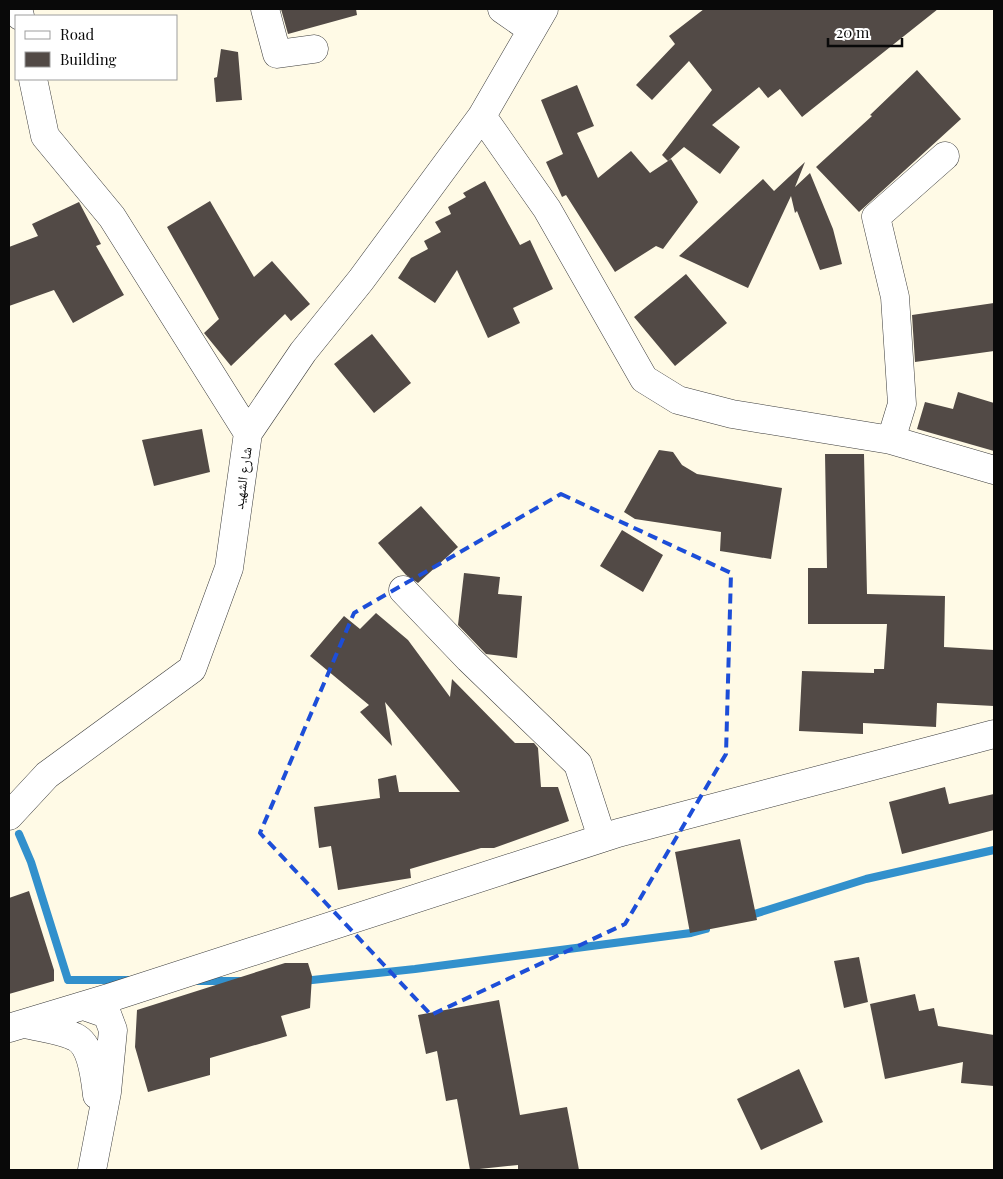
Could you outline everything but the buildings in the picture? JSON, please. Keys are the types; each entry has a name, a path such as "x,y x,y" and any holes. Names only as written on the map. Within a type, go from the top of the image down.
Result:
{"street":[{"path":"265,9 277,54 314,49"},
{"path":"248,434 303,352 361,280 482,116 538,19 502,9"},
{"name":"شارع الشهيد","path":"9,816 48,776 192,669 229,568 248,434 112,217 45,136 33,80"},
{"path":"482,116 547,209 644,378 678,400 732,414 891,440 994,470"},
{"path":"891,440 902,404 895,296 876,217 945,156"},
{"path":"403,590 470,659 578,764 602,838"},
{"path":"17,1026 142,988 602,838 994,734"},
{"path":"113,1030 142,988"},
{"path":"84,1006 107,1014 113,1030 107,1092 92,1170"},
{"path":"17,1026 77,1038 88,1053 95,1072 98,1136"}],"highlighted area":[{"path":"561,494 731,573 726,754 625,924 431,1015 260,833 354,613"}],"waterway":[{"path":"19,834 31,862 68,980 129,980"},
{"path":"748,916 866,879 994,850"},
{"path":"303,981 415,969 691,933 706,929"},
{"path":"198,981 239,981"}]}
